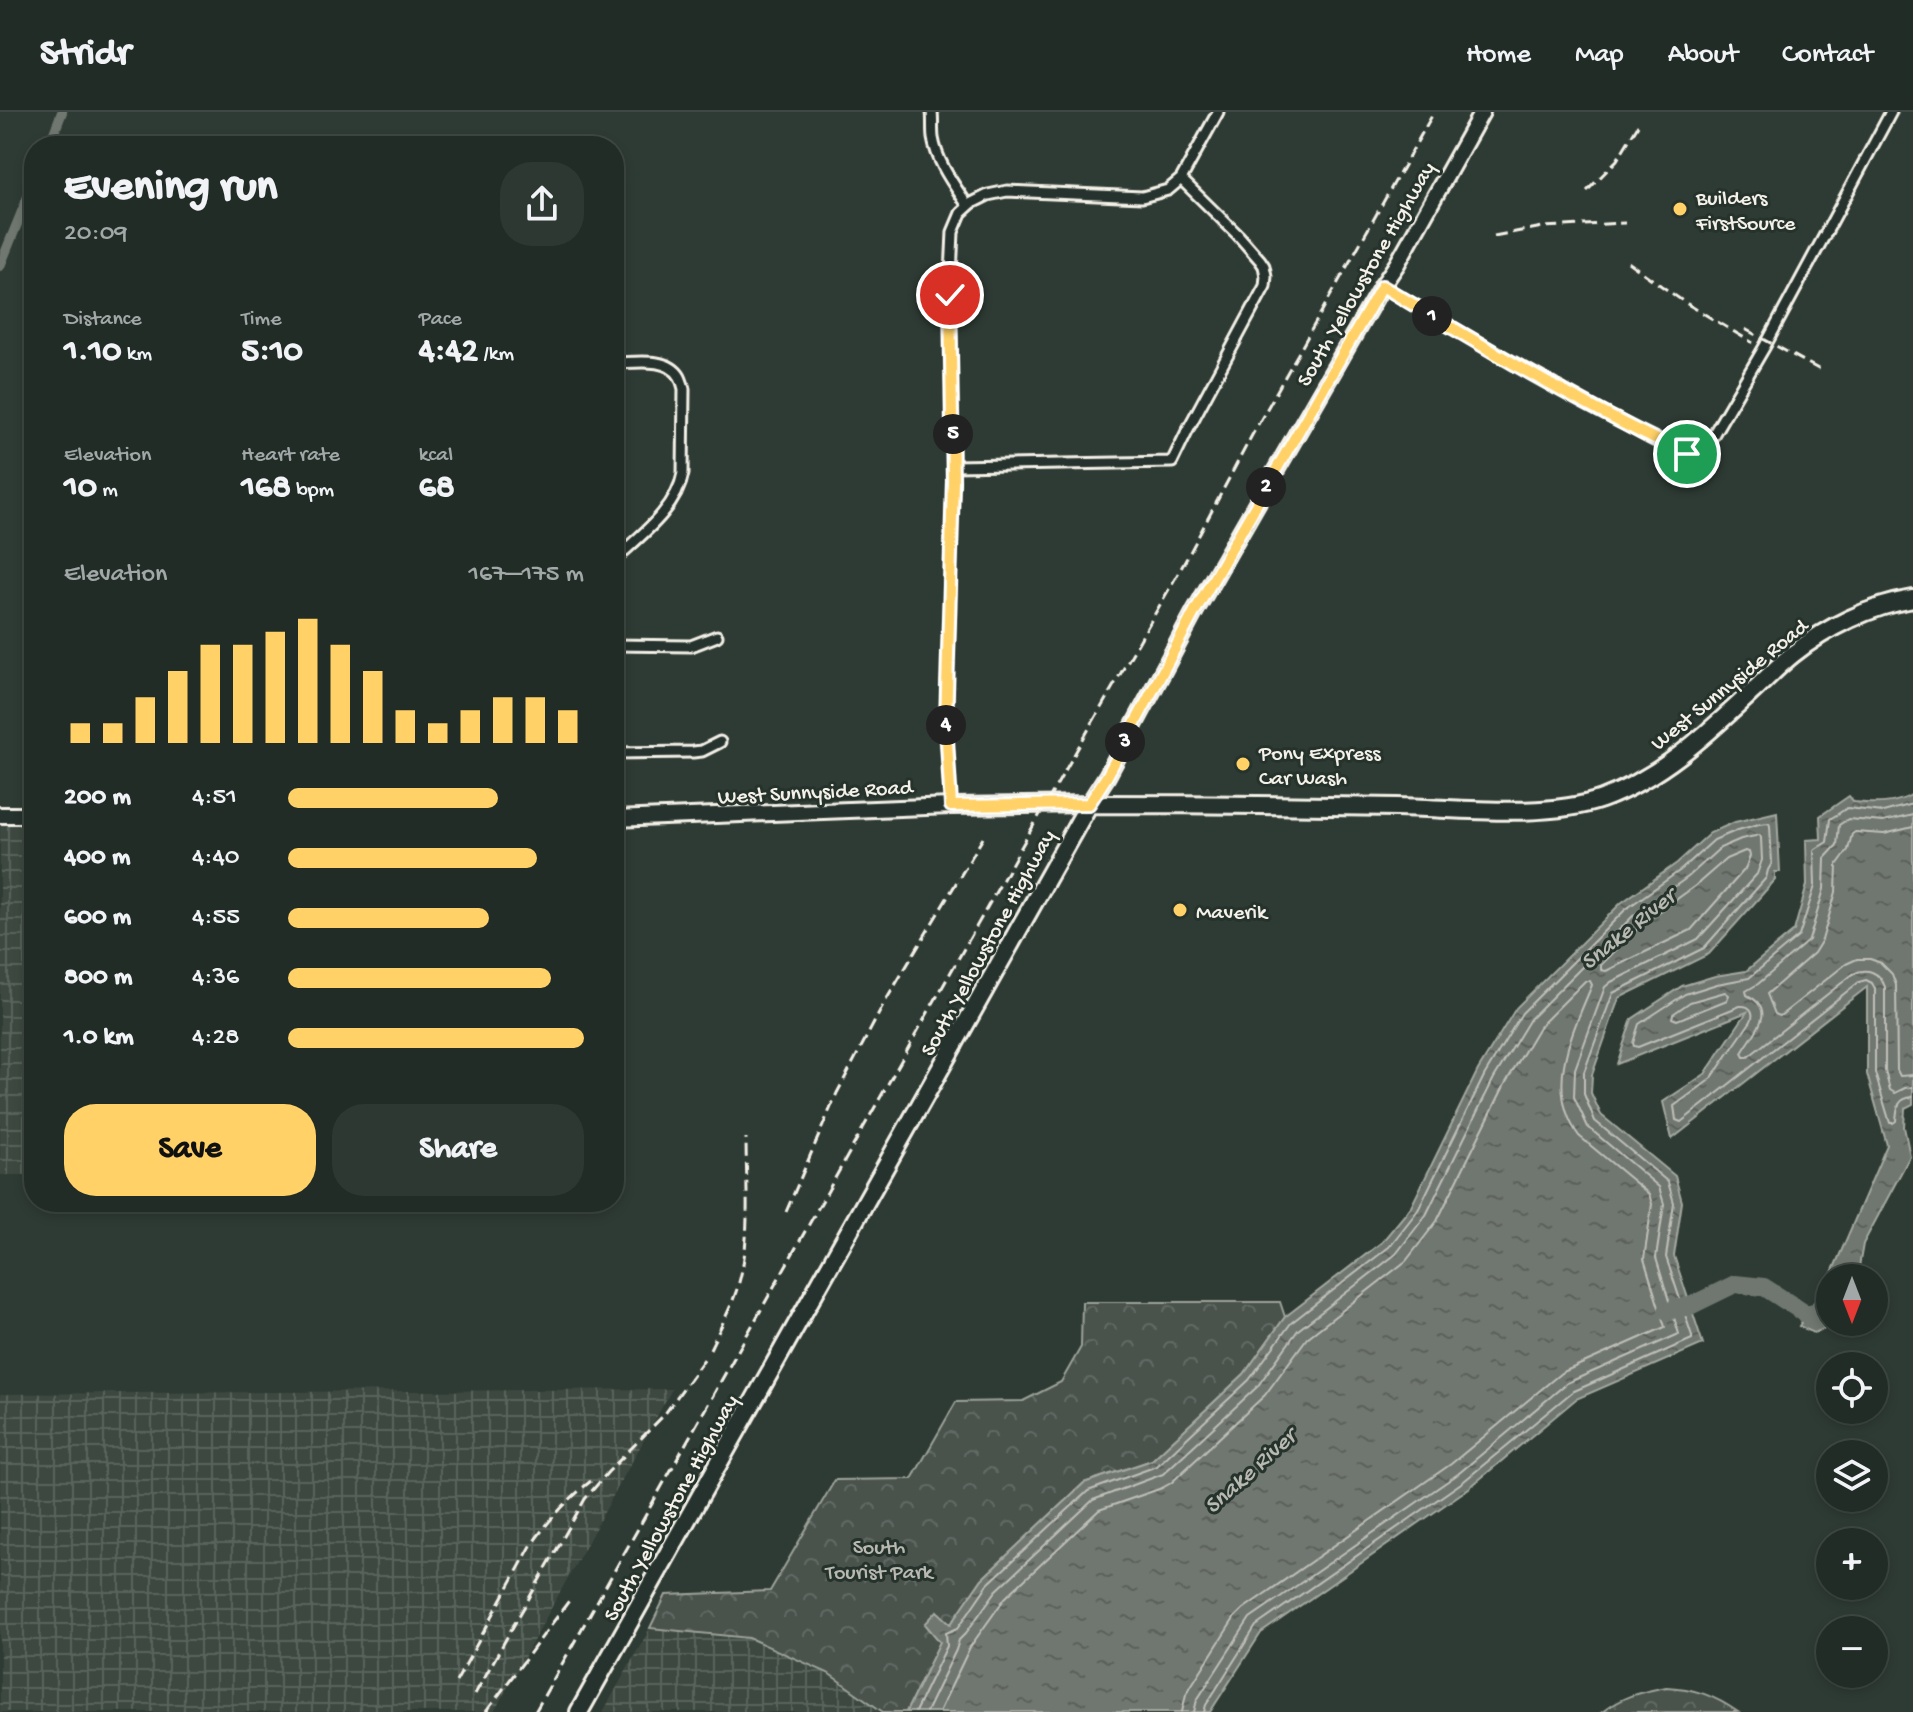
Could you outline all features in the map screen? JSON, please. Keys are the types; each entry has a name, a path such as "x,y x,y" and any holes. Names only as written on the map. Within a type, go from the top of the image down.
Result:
{"highway":[{"name":"West Sunnyside Road","path":"1089,804 1257,804 1491,810 1580,804 1603,798 1676,759 1792,655 1819,635 1858,615 1913,599"},
{"name":"South Yellowstone Highway","path":"579,1712 1089,804"}],"main road":[{"name":"South Yellowstone Highway","path":"1089,804 1195,611 1482,112"},
{"name":"West Sunnyside Road","path":"624,819 1089,804"},
{"path":"0,815 24,815"}],"street":[{"path":"932,112 936,151 968,206"},
{"path":"951,806 946,725 953,466 950,295 953,232 961,213 968,206 988,195 1007,191 1142,197 1168,190 1181,179 1218,112"},
{"path":"1382,286 1498,355 1652,439 1687,454 1699,452 1709,442 1765,346 1891,112"},
{"path":"953,466 1172,462 1265,286 1266,276 1260,260 1181,179"},
{"path":"624,363 670,366 680,376 684,389 681,486 668,508 624,551"},
{"path":"624,645 691,646 717,636"},
{"path":"624,753 702,751 720,742"}],"shaded area":[{"path":"0,815 24,815 24,1175 0,1175"},
{"path":"672,1389 494,1712 0,1712 0,1394"},
{"path":"650,1628 749,1638 828,1673 879,1712 603,1712"}],"green space":[{"name":"South Tourist Park","path":"1082,1302 1280,1302 1285,1317 1244,1374 1152,1460 1084,1483 982,1579 951,1624 937,1612 926,1623 940,1642 906,1712 883,1712 828,1673 749,1638 650,1628 666,1595 770,1591 835,1480 912,1479 956,1402 1023,1401 1061,1382 1081,1347"},
{"path":"1666,1687 1704,1694 1738,1712 1602,1712 1625,1698"}],"water":[{"path":"1913,794 1913,1104 1905,1108 1904,1127 1910,1156 1863,1244 1859,1264 1836,1264 1887,1145 1867,1074 1867,987 1672,1139 1663,1102 1705,1074 1747,1012 1617,1064 1632,1019 1682,986 1746,971 1794,931 1807,885 1806,840 1821,839 1820,816 1849,796 1854,802 1899,800"},
{"path":"1777,812 1780,872 1775,872 1775,880 1709,954 1619,998 1592,1075 1591,1093 1601,1115 1675,1176 1682,1202 1674,1256 1703,1344 1576,1399 1469,1488 1261,1633 1210,1712 906,1712 940,1642 925,1624 937,1611 951,1624 982,1579 1084,1483 1152,1460 1244,1374 1285,1317 1382,1242 1411,1207 1478,1070 1516,1008 1621,903 1677,863 1710,833 1735,822"},
{"path":"1816,1299 1816,1332 1799,1326"}],"waterway":[{"path":"53,136 62,112"},
{"path":"0,266 24,207"},
{"name":"Snake River","path":"1667,1311 1690,1306 1735,1284 1764,1287 1806,1314 1816,1312"}],"railway":[{"path":"535,1712 1188,556 1251,437 1434,112"},
{"path":"1587,191 1617,160 1641,120"},
{"path":"1494,236 1543,227 1625,223"},
{"path":"1628,262 1684,302 1753,343"},
{"path":"1745,329 1822,371"},
{"path":"786,1212 837,1093 885,1002 983,838"},
{"path":"710,1349 741,1274 747,1216 746,1138"},
{"path":"475,1694 585,1499 664,1415 707,1355"},
{"path":"456,1682 532,1544 559,1510 591,1481"},
{"path":"486,1712 571,1598"}],"place":[{"name":"Builders FirstSource","path":"1680,209"},
{"name":"Pony Express Car Wash","path":"1243,764"},
{"name":"Maverik","path":"1180,910"}],"route":[{"path":"950,295 953,481 946,725 951,806 1089,804 1195,611 1382,286 1498,355 1652,439 1687,454"}]}
